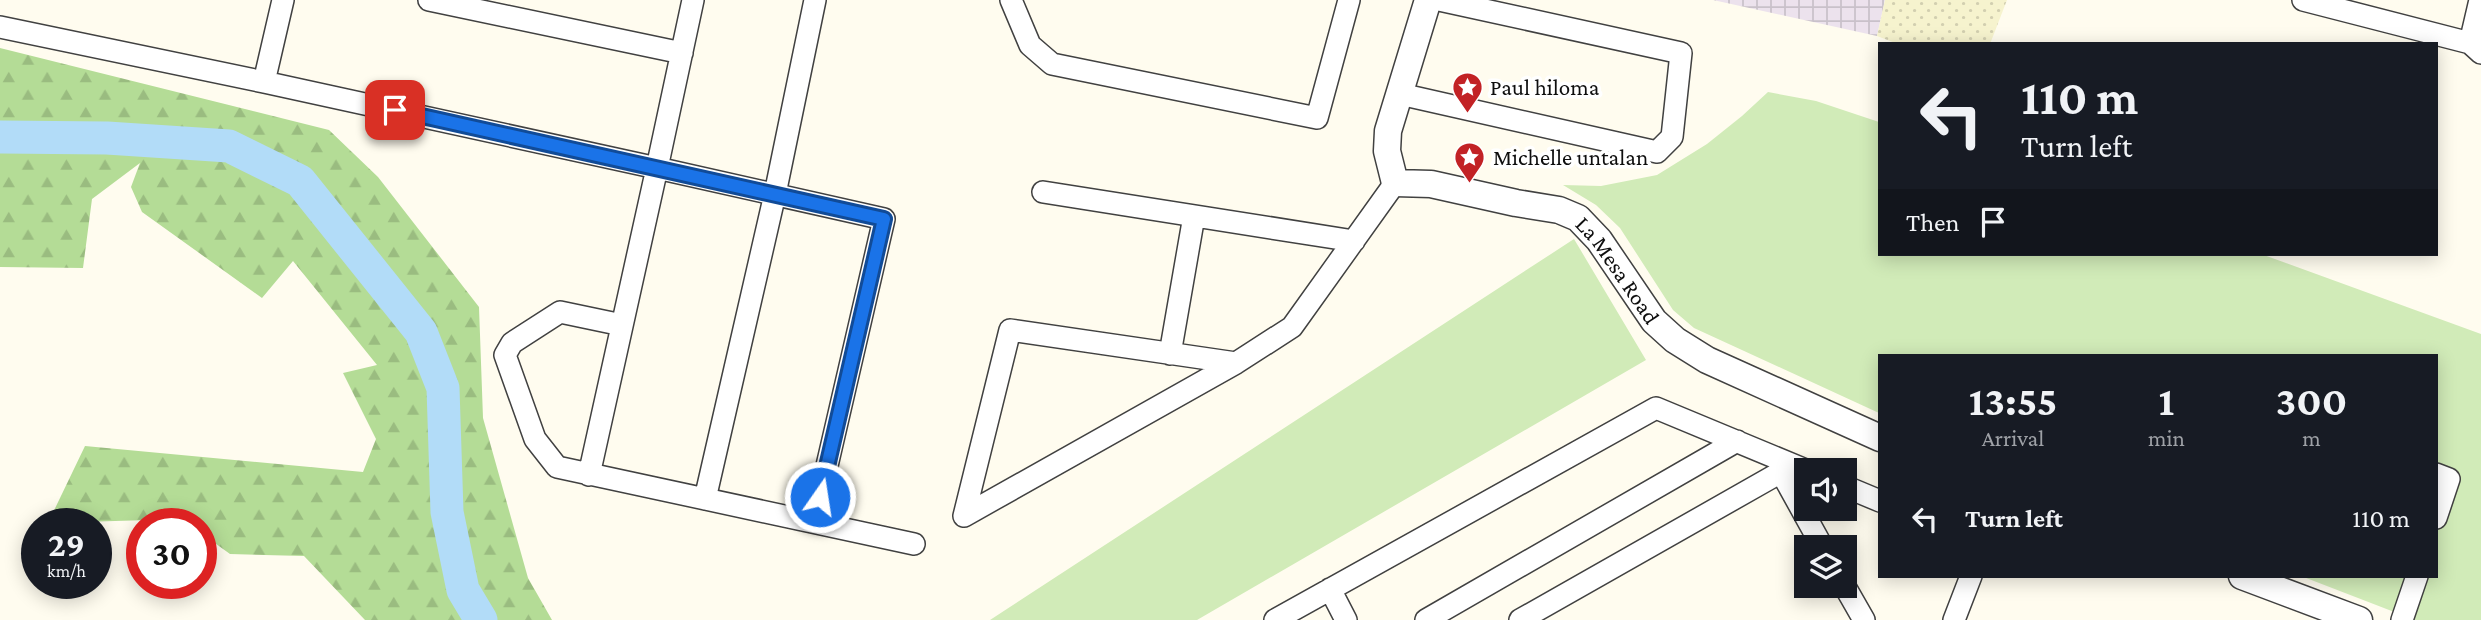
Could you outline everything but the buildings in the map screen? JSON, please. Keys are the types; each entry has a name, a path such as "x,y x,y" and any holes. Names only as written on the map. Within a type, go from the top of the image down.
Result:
{"street":[{"path":"264,82 283,0"},
{"path":"429,0 682,53"},
{"path":"589,475 693,0"},
{"path":"705,499 775,194 815,0"},
{"path":"1012,0 1030,46 1052,64 1317,118 1349,0"},
{"path":"1237,363 1010,330 964,516 1237,363 1292,327 1395,183 1387,152 1388,131 1428,0"},
{"path":"1400,94 1657,152 1672,137 1681,53 1439,0"},
{"path":"2303,0 2475,48 2480,0"},
{"path":"0,27 264,82 884,219 814,522"},
{"name":"La Mesa Road","path":"1395,183 1431,184 1559,210 1578,218 1599,240 1654,321 1675,340 1707,360 1878,437"},
{"path":"1043,192 1354,241"},
{"path":"1170,354 1194,216"},
{"path":"622,325 560,312 512,343 505,355 535,439 557,467 914,544"},
{"path":"1275,620 1657,408 1794,465"},
{"path":"1426,620 1737,441"},
{"path":"1520,620 1781,472 1817,535"},
{"path":"2438,475 2449,480 2438,512"},
{"path":"1857,491 1878,500"},
{"path":"1954,620 1970,578"},
{"path":"2251,578 2358,620"},
{"path":"2402,620 2416,578"},
{"path":"1329,589 1346,620"},
{"path":"1851,598 1864,620"}],"shaded area":[{"path":"1713,0 1885,0 1877,36"},
{"path":"1885,0 2007,0 1991,42 1893,42 1877,36"}],"green space":[{"path":"0,48 329,130 378,177 479,307 483,418 528,578 552,620 365,620 304,556 230,554 217,545 217,508 126,508 126,521 112,521 112,508 55,508 85,446 363,472 376,439 343,373 377,365 293,261 262,298 142,212 131,187 140,163 92,199 83,268 0,267"},
{"path":"1768,92 1816,101 1878,122 1878,256 2266,256 2481,334 2481,620 2415,620 2306,578 2438,578 2438,354 1878,354 1878,413 1694,328 1673,310 1620,228 1596,205 1563,185 1601,186 1657,175 1707,144"},
{"path":"1574,239 1646,360 1197,620 990,620"}],"waterway":[{"path":"0,137 107,138 229,146 300,181 421,332 443,388 447,512 463,590 481,620"}],"place":[{"name":"Paul hiloma","path":"1467,114"},
{"name":"Michelle untalan","path":"1470,184"}],"route":[{"path":"395,110 884,219 820,497"}]}
